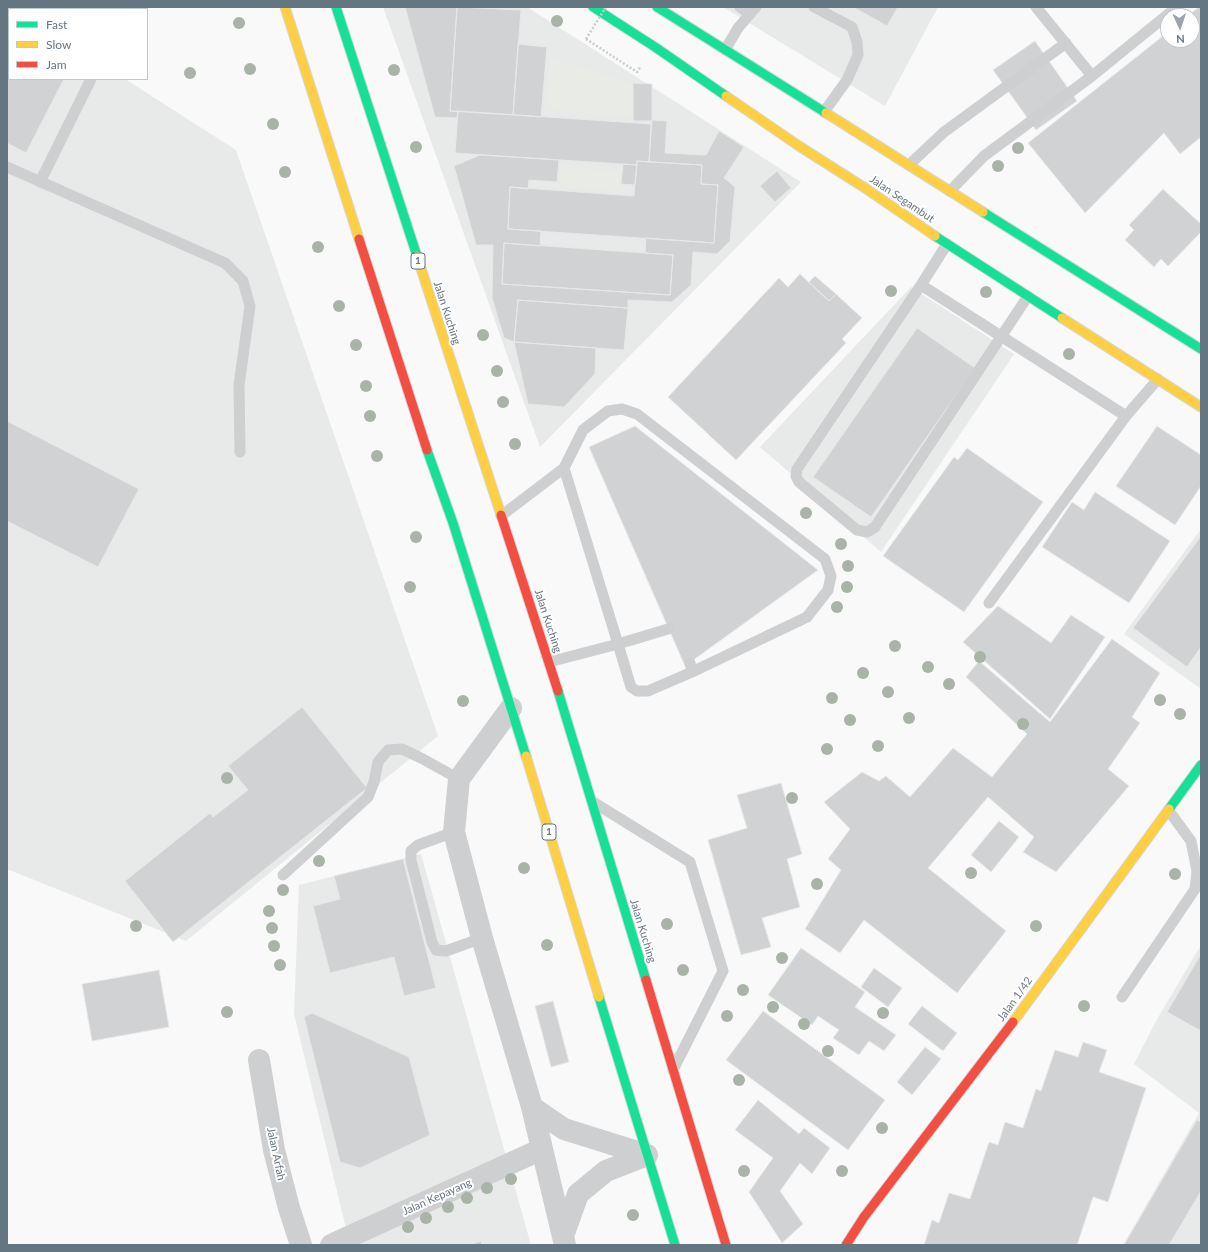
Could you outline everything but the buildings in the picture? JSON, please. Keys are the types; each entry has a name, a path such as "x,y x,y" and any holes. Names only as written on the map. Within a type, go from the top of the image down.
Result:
{"main road":[{"name":"1","path":"285,7 417,421 453,523 675,1245"},
{"name":"Jalan Kuching","path":"336,7 549,662 726,1245"},
{"name":"Jalan Segambut","path":"593,7 948,244 1201,407"},
{"path":"657,7 1201,349"},
{"name":"Jalan 1/42","path":"846,1245 864,1217 997,1044 1169,811 1201,765"}],"street":[{"path":"511,708 459,779 454,832 482,938 532,1107 564,1240"},
{"name":"Jalan Arfah","path":"259,1060 274,1150 289,1208 301,1245"},
{"path":"532,1107 564,1129 647,1155"},
{"name":"Jalan Kepayang","path":"331,1245 542,1149"},
{"path":"564,1240 578,1194 606,1171 647,1155"}],"lane":[{"path":"725,50 738,28 753,10 740,7"},
{"path":"814,7 852,27 857,42 858,55 847,80 824,112"},
{"path":"1036,7 1092,76"},
{"path":"950,191 984,156 1092,76 1177,7"},
{"path":"909,165 944,132 1066,43"},
{"path":"40,182 91,80"},
{"path":"7,167 225,263 243,282 250,306 239,385 240,452"},
{"path":"948,244 922,285 797,469 796,476 800,482 857,530 867,532 875,527 1000,336 1028,296"},
{"path":"922,285 1126,416"},
{"path":"989,603 1126,416 1158,379"},
{"path":"501,516 564,468 583,430 608,411 622,409 637,414 825,559 830,576 828,590 807,617 691,667 648,691 637,691 630,687 564,468"},
{"path":"549,662 618,644 668,628"},
{"path":"283,875 368,797 374,782 378,762 388,750 402,749 459,779"},
{"path":"591,801 690,862 706,913 723,971 673,1071"},
{"path":"1122,997 1195,889 1197,871 1191,841 1169,811"},
{"path":"454,832 418,845 411,851 411,860 430,935 436,950 446,951 482,938"}],"path":[{"path":"606,7 586,39 637,72 641,66"}],"shaded area":[{"path":"7,7 140,7 8,8 8,80 127,80 236,150 438,736 186,941 7,869"},
{"path":"383,7 527,7 801,182 540,447"},
{"path":"723,7 938,7 885,106"},
{"path":"550,58 632,83 631,117 546,109"},
{"path":"561,167 621,172 620,185 625,186 625,192 559,187"},
{"path":"911,287 1014,354 881,552 760,447"},
{"path":"1201,529 1201,689 1124,634"},
{"path":"421,854 531,1245 350,1245 294,1014 299,885"},
{"path":"1201,945 1201,1245 1123,1245 1199,1113 1134,1064 1156,1021"}],"traffic: fast":[{"path":"336,7 417,256"},
{"path":"593,7 655,47 726,96"},
{"path":"657,7 826,113"},
{"path":"983,212 1201,349"},
{"path":"935,236 1062,318"},
{"path":"427,450 453,523 526,756"},
{"path":"558,691 646,980"},
{"path":"1169,809 1201,765"},
{"path":"599,997 675,1245"}],"traffic: slow":[{"path":"285,7 359,239"},
{"path":"726,96 935,236"},
{"path":"826,113 983,212"},
{"path":"417,256 501,515"},
{"path":"1062,318 1201,407"},
{"path":"526,756 599,997"},
{"path":"1013,1022 1169,809"}],"traffic: jam":[{"path":"359,239 427,450"},
{"path":"501,515 558,691"},
{"path":"646,980 726,1245"},
{"path":"846,1245 864,1217 1013,1022"}]}
